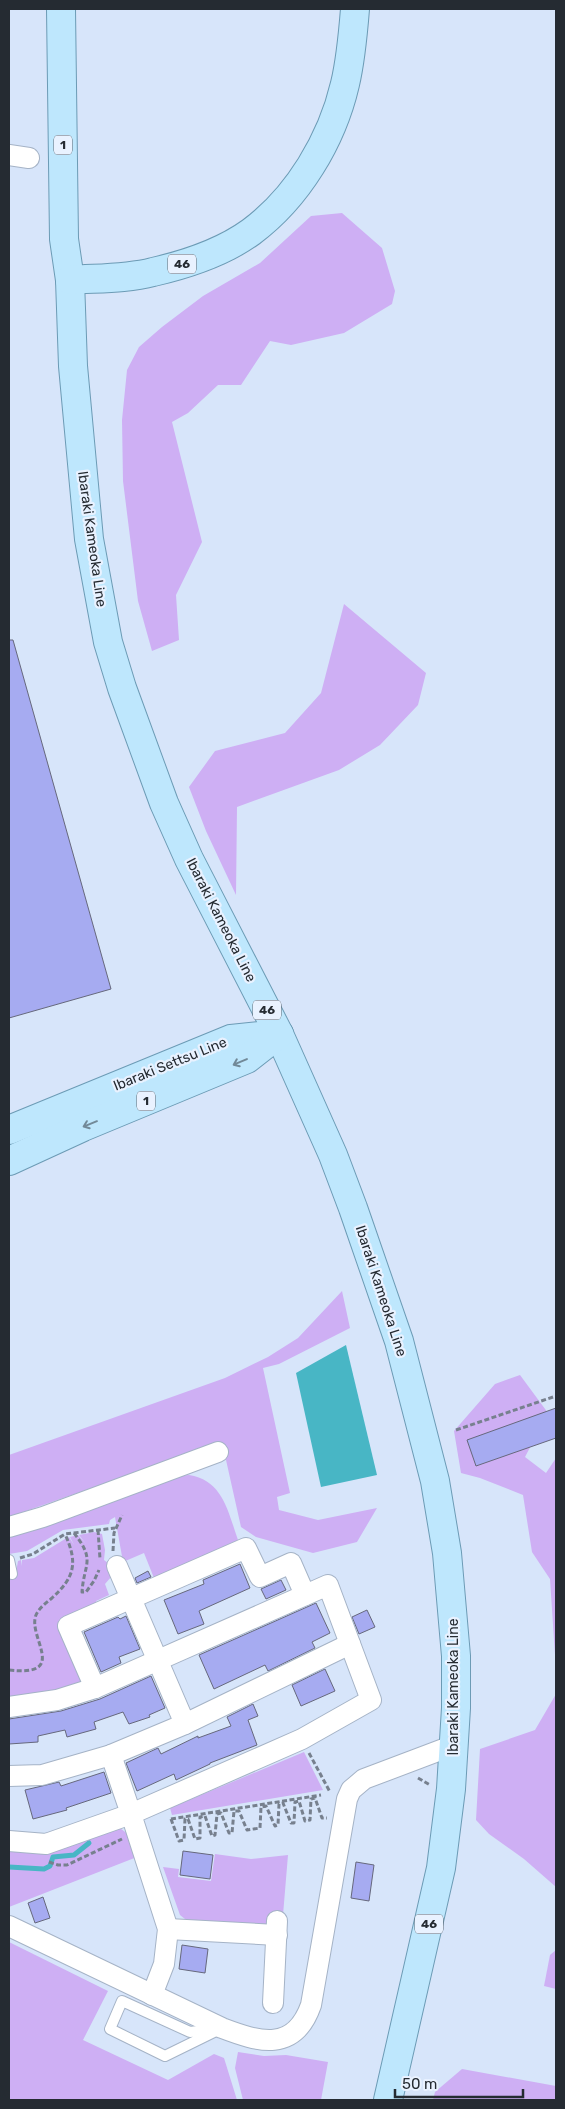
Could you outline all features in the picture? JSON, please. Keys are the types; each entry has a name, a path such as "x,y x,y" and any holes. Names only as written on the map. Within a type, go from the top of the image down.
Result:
{"main road":[{"name":"1","path":"61,9 64,240 70,280"},
{"name":"46","path":"70,280 126,277 152,273 206,256 250,232 278,207 314,161 337,110 351,57 355,9"},
{"name":"Ibaraki Kameoka Line","path":"70,280 73,366 80,460 89,539 108,642 122,688 188,859 279,1034 333,1155 370,1253 399,1341 427,1449 442,1517 451,1585 456,1656 454,1745 448,1818 441,1868 388,2100"},
{"name":"Ibaraki Settsu Line","path":"9,1130 231,1039 279,1034"},
{"name":"Ibaraki Settsu Line","path":"9,1160 247,1059 279,1034"}],"street":[{"path":"9,155 29,158"},
{"path":"9,1528 43,1517 208,1452"},
{"path":"95,1688 68,1626 246,1548 260,1577 291,1563 305,1595"},
{"path":"117,1566 185,1724"},
{"path":"9,1707 57,1700 95,1688 158,1662 328,1585 371,1700 302,1739 131,1814 46,1844 9,1841"},
{"path":"9,1776 42,1774 111,1755 185,1724 350,1644"},
{"path":"9,1926 222,2028 254,2040 269,2041 290,2034 301,2024 310,2005 347,1799 351,1790 358,1783 374,1774 454,1745"},
{"path":"111,1755 168,1929 164,1964 152,1995"},
{"path":"168,1929 277,1928 273,2003"}],"lane":[{"path":"9,1560 12,1574"},
{"path":"122,2001 190,2032 222,2028 165,2056 110,2029 122,2001"}],"path":[{"path":"456,1430 556,1396"},
{"path":"117,1566 112,1547 115,1528 122,1515"},
{"path":"20,1558 33,1554 65,1534 115,1528"},
{"path":"74,1533 87,1554 81,1591 84,1593 93,1584 99,1570 101,1550 98,1530"},
{"path":"9,1670 31,1670 41,1660 43,1651 35,1630 35,1620 39,1610 63,1588 71,1574 73,1557 65,1534"},
{"path":"307,1749 328,1787"},
{"path":"321,1795 171,1819 179,1841 184,1840 185,1819 188,1819 195,1838 200,1838 200,1817 204,1816 212,1836 216,1836 217,1814 221,1813 229,1833 232,1833 234,1811 239,1811 247,1830 260,1828 261,1807 266,1806 275,1826 278,1825 279,1804 283,1803 291,1823 294,1823 295,1802 299,1801 305,1821 310,1820 312,1799 315,1798 322,1818 327,1818 327,1810"}],"shaded area":[{"path":"342,213 382,248 395,291 392,304 344,333 291,345 270,341 241,385 218,385 188,413 172,422 202,542 176,595 179,640 152,651 138,601 123,481 122,420 127,370 139,347 162,327 203,296 260,263 311,216"},
{"path":"344,604 426,673 418,705 380,745 339,770 237,807 236,895 206,831 189,787 215,751 285,733 321,693"},
{"path":"342,1291 350,1328 279,1364 263,1368 290,1493 277,1497 279,1510 318,1520 377,1508 357,1542 313,1553 256,1537 241,1527 222,1442 9,1517 9,1455 225,1378 268,1357 298,1338"},
{"path":"520,1375 548,1413 525,1457 546,1473 556,1458 556,1670 550,1579 532,1552 523,1495 480,1478 461,1473 454,1431 495,1384"},
{"path":"189,1475 210,1483 217,1490 227,1508 238,1540 154,1578 144,1553 123,1562 115,1517 110,1520 109,1524 63,1530 27,1551 9,1554 9,1532 178,1476"},
{"path":"94,1532 102,1534 105,1550 104,1560 109,1564 111,1577 105,1584 109,1595 96,1601 98,1605 60,1622 85,1685 9,1700 9,1577 15,1578 18,1561 21,1560 22,1566 22,1560 34,1558 69,1537 74,1545 70,1537 78,1535 86,1544 79,1535"},
{"path":"556,1694 556,1887 524,1859 489,1834 476,1820 480,1749 535,1730"},
{"path":"304,1752 323,1790 172,1815 170,1808"},
{"path":"116,1825 129,1835 137,1857 9,1907 9,1849"},
{"path":"215,1854 251,1859 288,1855 283,1915 265,1927 190,1923 180,1915 163,1867 179,1869 178,1877 211,1881"},
{"path":"9,1942 108,1991 83,2040 168,2080 214,2054 224,2058 237,2100 9,2100"},
{"path":"556,1950 556,1989 544,1986 550,1955"},
{"path":"238,2052 264,2056 286,2055 328,2062 321,2100 243,2100 235,2068"},
{"path":"462,2069 556,2086 556,2100 433,2100 435,2092"}],"water":[{"path":"346,1345 377,1475 321,1487 296,1373"}],"building":[{"path":"9,640 13,640 111,989 9,1018"},
{"path":"556,1408 556,1438 476,1466 467,1440"},
{"path":"240,1564 250,1588 199,1611 204,1624 178,1634 164,1600 204,1584 203,1580"},
{"path":"148,1571 151,1577 137,1583 135,1578"},
{"path":"281,1580 286,1590 266,1599 261,1589"},
{"path":"316,1603 330,1633 312,1642 315,1648 268,1671 265,1665 214,1689 199,1655"},
{"path":"367,1610 375,1627 359,1634 352,1617"},
{"path":"126,1616 140,1649 119,1657 121,1663 101,1672 84,1632 118,1617 120,1619"},
{"path":"325,1669 335,1691 301,1706 292,1685"},
{"path":"151,1676 165,1708 149,1715 150,1717 129,1724 123,1712 94,1722 96,1729 67,1737 65,1730 38,1736 38,1742 9,1744 9,1719 61,1711 100,1699"},
{"path":"253,1704 258,1716 248,1720 257,1745 210,1763 176,1780 174,1774 137,1791 126,1763 158,1748 161,1754 198,1736 198,1738 231,1726 227,1717"},
{"path":"104,1772 111,1793 66,1808 67,1810 33,1819 25,1790 59,1782 61,1786"},
{"path":"183,1851 213,1855 210,1879 180,1875"},
{"path":"356,1862 374,1865 369,1901 351,1898"},
{"path":"43,1897 50,1918 35,1923 28,1903"},
{"path":"182,1945 208,1949 205,1973 179,1969"}],"waterway":[{"path":"9,1867 44,1869 50,1866 53,1857 74,1855 89,1843"}]}
